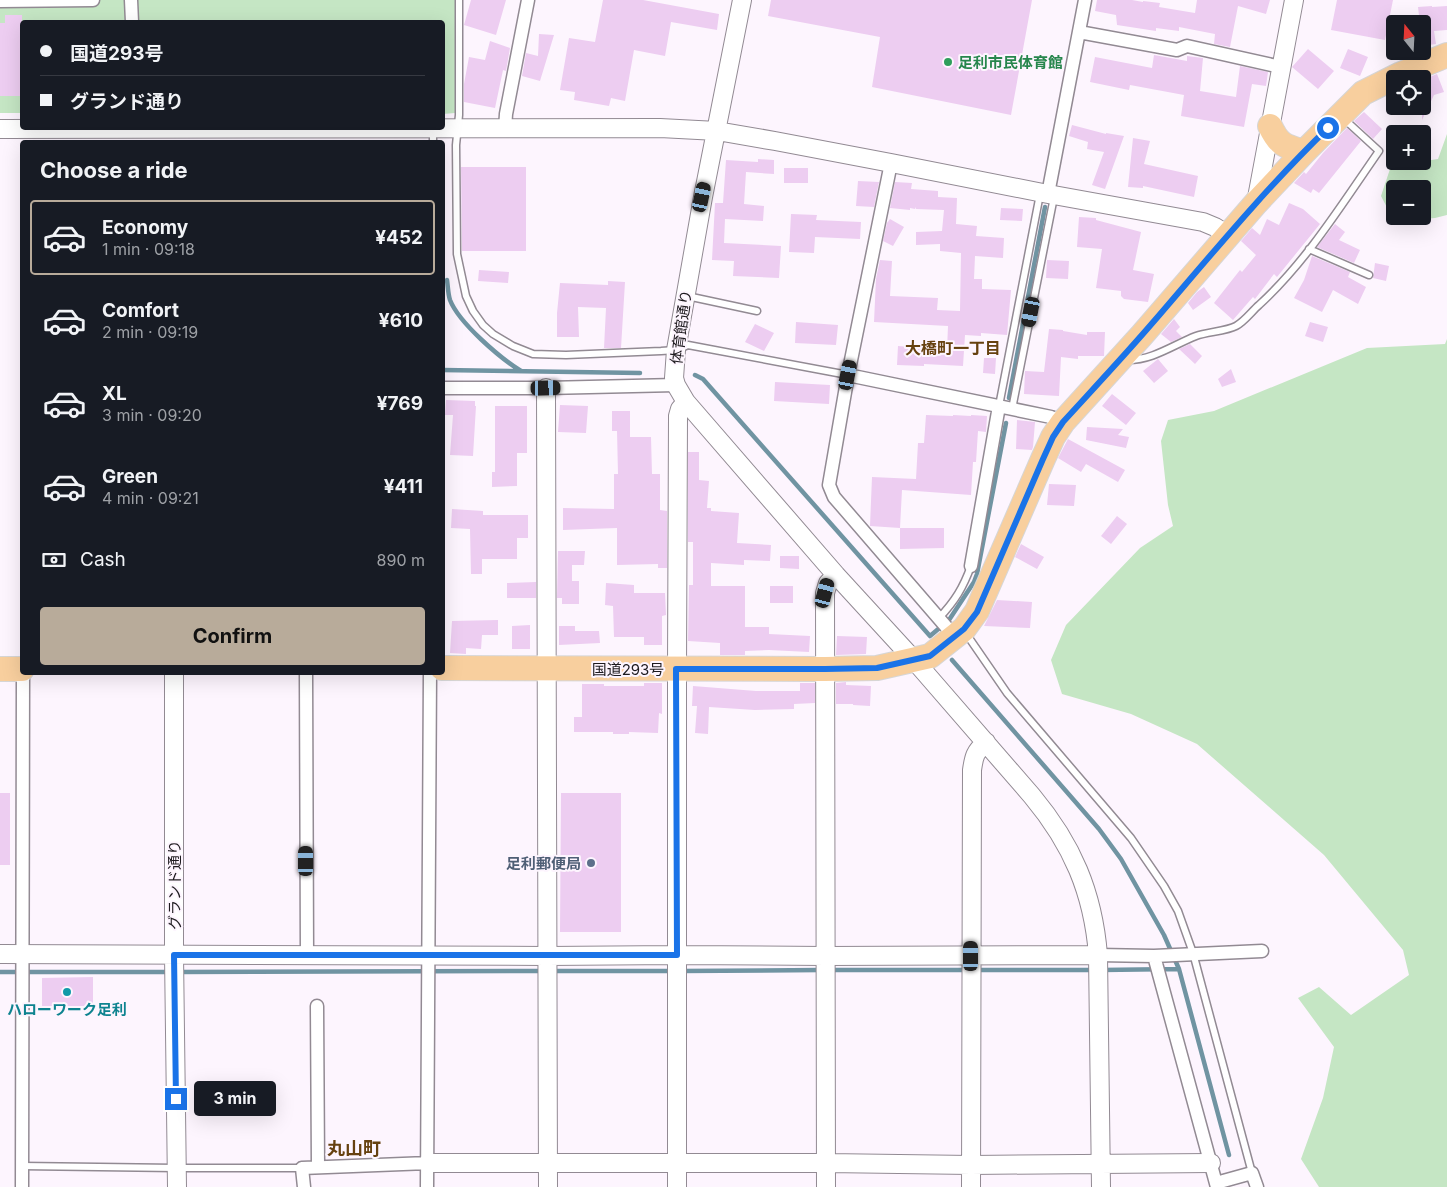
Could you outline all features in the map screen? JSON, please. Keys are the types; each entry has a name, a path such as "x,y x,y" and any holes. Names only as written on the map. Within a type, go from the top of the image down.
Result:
{"highway":[{"name":"国道293号","path":"445,668 877,668 930,656 959,633 977,612 1043,459 1053,437 1063,422 1256,203 1363,93 1447,55"},
{"path":"1270,126 1275,137 1285,147 1304,152"},
{"path":"0,669 20,669"}],"street":[{"path":"0,1 93,0"},
{"path":"131,0 132,20"},
{"path":"505,129 506,114 528,0"},
{"name":"体育館通り","path":"742,0 717,131 702,197 685,296 676,350 674,370 676,385 686,402 836,575 986,742 1048,816 1068,847 1089,898 1096,934 1098,955 1101,1187"},
{"path":"1048,194 1085,0"},
{"path":"1256,203 1294,0"},
{"path":"1079,32 1177,50 1188,46 1281,67"},
{"path":"0,130 174,136 433,136 457,129 660,128 717,131 891,162 1048,194 1203,222 1228,235"},
{"path":"891,162 848,375 829,485 834,497 939,618 959,633"},
{"path":"848,375 1006,407 1051,417 1063,422"},
{"path":"445,388 676,385"},
{"path":"546,388 548,1187"},
{"path":"677,1187 676,669 678,416 680,409 686,402"},
{"path":"971,566 1006,407"},
{"path":"826,1187 825,593 828,583 836,575"},
{"path":"22,1187 23,675"},
{"name":"グランド通り","path":"174,675 174,955 177,1187"},
{"path":"306,675 307,955"},
{"path":"427,1187 430,675"},
{"path":"971,1187 972,770 974,756 978,749 986,742"},
{"path":"0,954 971,956 1158,955 1262,951"},
{"path":"1158,955 1217,1185 1252,1173 1257,1187"},
{"path":"317,1006 318,1167"},
{"path":"304,1187 302,1168 428,1163 1211,1164"}],"lane":[{"path":"459,0 459,115 456,145 457,254 466,296 473,311 483,325 493,334 513,346 533,354 566,355 676,350 688,346 848,375"},
{"path":"1119,360 1151,356 1197,336 1236,326 1272,293 1309,249 1379,151 1340,116"},
{"path":"1006,407 1048,194"},
{"path":"1006,407 1048,194"},
{"path":"1309,249 1369,275"},
{"path":"685,296 756,312"},
{"path":"939,618 951,605 965,584 971,566"},
{"path":"959,633 1007,693 1113,816 1149,862 1178,911 1252,1173"},
{"path":"21,1166 302,1168"}],"green space":[{"path":"0,0 455,0 455,113 445,114 445,20 20,20 20,113 0,113"},
{"path":"1447,134 1447,215 1431,218 1431,180 1386,180 1390,170 1431,170 1431,160 1438,159"},
{"path":"1386,181 1386,206 1381,196"},
{"path":"1447,339 1447,1187 1319,1187 1301,1159 1323,1098 1334,1047 1298,998 1319,987 1351,1015 1409,975 1403,950 1324,855 1197,744 1131,714 1062,694 1051,660 1066,625 1140,548 1173,526 1168,505 1161,441 1168,420 1214,411 1367,348 1445,344"}],"building":[{"path":"471,0 506,0 496,35 464,25"},
{"path":"603,0 643,0 719,14 717,30 671,22 665,56 634,50 625,101 611,98 609,106 574,100 575,92 560,90 569,38 595,42"},
{"name":"足利市民体育館","path":"771,0 1032,0 1011,115 872,87 880,37 768,16"},
{"path":"1097,0 1132,0 1160,3 1159,7 1195,13 1197,0 1270,0 1266,14 1238,6 1230,47 1214,44 1215,34 1179,27 1179,31 1156,28 1156,31 1117,25 1116,15 1095,11"},
{"path":"1337,0 1393,0 1390,15 1386,15 1385,40 1331,30"},
{"path":"1447,6 1447,30 1434,31 1436,44 1431,45 1431,15 1419,15 1418,7"},
{"path":"5,15 22,15 22,20 20,20 20,96 0,96 0,23 5,23"},
{"path":"539,34 554,35 540,81 522,76 526,53 538,56"},
{"path":"490,41 510,48 506,71 503,70 495,108 464,102 464,84 469,57 485,60"},
{"path":"1308,49 1334,71 1318,89 1292,67"},
{"path":"1348,49 1368,57 1360,76 1340,68"},
{"path":"1154,55 1187,61 1187,56 1203,58 1200,91 1236,97 1240,66 1268,72 1266,86 1252,84 1244,127 1181,116 1184,95 1130,85 1129,90 1090,82 1095,57 1152,68"},
{"path":"1437,74 1444,92 1434,95 1431,101 1431,76"},
{"path":"1364,112 1382,129 1373,139 1354,121"},
{"path":"1072,125 1106,134 1124,136 1105,189 1092,185 1104,152 1087,149 1088,142 1069,136"},
{"path":"1347,128 1361,141 1319,193 1313,189 1311,193 1294,183 1304,172 1306,174"},
{"path":"1133,138 1150,141 1144,164 1198,176 1194,197 1143,186 1143,188 1128,187"},
{"path":"758,159 774,160 774,174 746,172 744,204 764,206 763,221 725,219 724,243 781,246 779,278 733,276 734,261 712,260 715,203 723,203 726,160 758,162"},
{"path":"461,167 526,167 526,251 462,251"},
{"path":"784,168 808,168 808,183 784,183"},
{"path":"858,181 879,182 874,207 856,206"},
{"path":"895,182 912,183 911,189 938,191 938,197 957,198 956,224 977,226 976,236 1004,238 1003,258 975,256 974,279 982,279 982,289 1011,290 1007,335 981,333 981,336 965,335 963,366 897,365 898,346 947,350 948,326 874,322 876,279 880,260 892,261 890,296 938,298 937,310 960,311 961,253 940,251 940,244 916,245 916,232 942,231 944,210 916,209 916,207 915,209 910,208 910,210 890,208"},
{"path":"1289,203 1303,209 1320,224 1277,277 1274,274 1255,299 1253,297 1233,320 1214,303 1240,270 1242,272 1256,255 1241,241 1252,228 1260,235 1267,219 1279,225"},
{"path":"1001,208 1023,209 1022,221 1000,220"},
{"path":"791,214 817,215 816,220 861,222 860,239 815,237 814,253 789,252"},
{"path":"1079,217 1096,218 1096,220 1141,232 1133,270 1154,274 1148,302 1124,299 1121,296 1121,291 1096,288 1102,249 1077,247"},
{"path":"890,219 904,227 893,246 883,241 887,223"},
{"path":"1335,224 1345,232 1339,240 1360,250 1354,263 1317,247"},
{"path":"1312,256 1350,272 1348,277 1366,287 1358,304 1333,290 1322,312 1294,298 1304,280"},
{"path":"1047,260 1069,261 1068,279 1046,278"},
{"path":"1375,263 1389,266 1386,281 1373,278"},
{"path":"479,270 509,272 508,283 478,281"},
{"path":"608,281 625,282 621,348 604,348 606,308 578,307 579,337 557,337 560,283 608,285"},
{"path":"1204,287 1211,297 1193,310 1188,303"},
{"path":"1174,319 1180,327 1176,331 1182,337 1171,342 1161,334"},
{"path":"796,322 838,325 836,345 795,343"},
{"path":"1310,322 1328,327 1323,342 1305,336"},
{"path":"755,324 774,333 764,351 745,342"},
{"path":"1049,329 1087,335 1087,332 1105,332 1104,356 1078,356 1078,359 1061,357 1059,396 1024,394 1025,371 1044,372"},
{"path":"1190,344 1202,356 1195,364 1179,349"},
{"path":"984,358 996,358 995,374 983,373"},
{"path":"1158,359 1168,371 1154,383 1143,371"},
{"path":"1231,369 1236,382 1222,387 1218,379"},
{"path":"775,382 830,385 829,404 774,401"},
{"path":"1112,394 1136,413 1126,425 1102,406"},
{"path":"446,400 475,401 473,456 450,455 453,415 445,415"},
{"path":"560,405 588,406 586,433 558,432"},
{"path":"495,406 527,406 527,453 517,453 517,486 492,487 492,472 495,472"},
{"path":"612,411 630,411 630,437 651,437 652,474 660,474 660,510 667,511 667,568 658,568 658,564 617,565 617,528 563,530 563,508 614,509 614,474 618,474 617,431 612,431"},
{"path":"926,415 987,416 986,432 978,431 976,462 973,462 971,495 902,490 900,528 870,526 872,477 916,479 918,443 924,443"},
{"path":"1017,420 1035,422 1032,450 1016,449"},
{"path":"1087,427 1123,429 1118,435 1129,437 1126,448 1086,440"},
{"path":"1068,439 1125,470 1118,482 1086,464 1081,472 1058,458"},
{"path":"688,452 699,452 699,480 709,481 707,508 711,508 711,511 739,513 737,543 771,545 770,561 744,560 744,565 711,563 711,586 745,586 745,627 769,627 769,634 810,636 809,652 769,650 745,651 745,655 720,655 720,643 688,641 689,585 693,585 693,542 688,542"},
{"path":"1049,484 1076,485 1074,506 1047,505"},
{"path":"452,509 483,511 483,515 528,515 528,538 517,538 517,559 482,559 482,574 471,574 470,529 451,528"},
{"path":"1117,516 1127,524 1111,544 1101,536"},
{"path":"900,528 944,528 944,548 900,549"},
{"path":"1021,544 1044,557 1037,569 1015,557"},
{"path":"558,551 585,551 584,565 572,565 572,581 579,581 579,604 562,604 562,598 557,598"},
{"path":"780,556 799,556 799,569 780,568"},
{"path":"536,582 536,598 507,598 507,583"},
{"path":"606,583 634,585 634,593 665,593 666,615 662,616 662,645 644,645 644,637 614,637 613,606 605,605"},
{"path":"770,586 793,586 793,603 770,603"},
{"path":"997,600 1032,602 1030,628 984,626"},
{"path":"498,620 498,635 482,635 481,649 466,648 466,654 450,653 452,621"},
{"path":"530,625 530,649 512,649 512,626"},
{"path":"559,626 575,626 575,631 599,631 600,643 559,645"},
{"path":"837,636 867,637 866,654 836,655"},
{"path":"846,682 846,685 871,686 870,706 836,704 836,683"},
{"path":"644,683 662,683 662,714 659,713 658,733 629,732 629,734 613,734 613,732 574,732 574,717 582,717 582,684 644,686"},
{"path":"800,683 815,683 815,703 794,704 794,709 755,710 709,707 708,734 695,733 697,706 692,706 693,686 756,691 800,691"},
{"path":"0,793 10,793 10,865 0,865"},
{"name":"足利郵便局","path":"561,793 621,793 621,932 560,932"},
{"name":"ハローワーク足利","path":"93,977 93,1006 42,1006 42,978"}],"waterway":[{"path":"1009,398 1045,207"},
{"path":"447,280 450,300 462,319 502,358 521,371"},
{"path":"445,370 640,373"},
{"path":"695,375 703,379 930,636 949,620 974,582 977,574 1006,423"},
{"path":"952,660 1099,829 1121,859 1164,935 1179,969 1229,1155"},
{"path":"1101,970 1179,969"},
{"path":"681,971 821,970"},
{"path":"829,970 969,970"},
{"path":"976,970 1094,970"},
{"path":"179,972 544,971"},
{"path":"551,971 674,971"},
{"path":"0,972 171,972"}],"place":[{"name":"足利市民体育館","path":"948,62"},
{"name":"足利郵便局","path":"591,863"},
{"name":"ハローワーク足利","path":"67,992"}],"district":[{"name":"大橋町一丁目","path":"953,348"},
{"name":"丸山町","path":"354,1148"}],"route":[{"path":"176,1099 174,955 677,955 676,669 877,668 930,656 955,637 977,612 1043,459 1053,437 1063,422 1142,335 1256,203 1328,128"}]}
